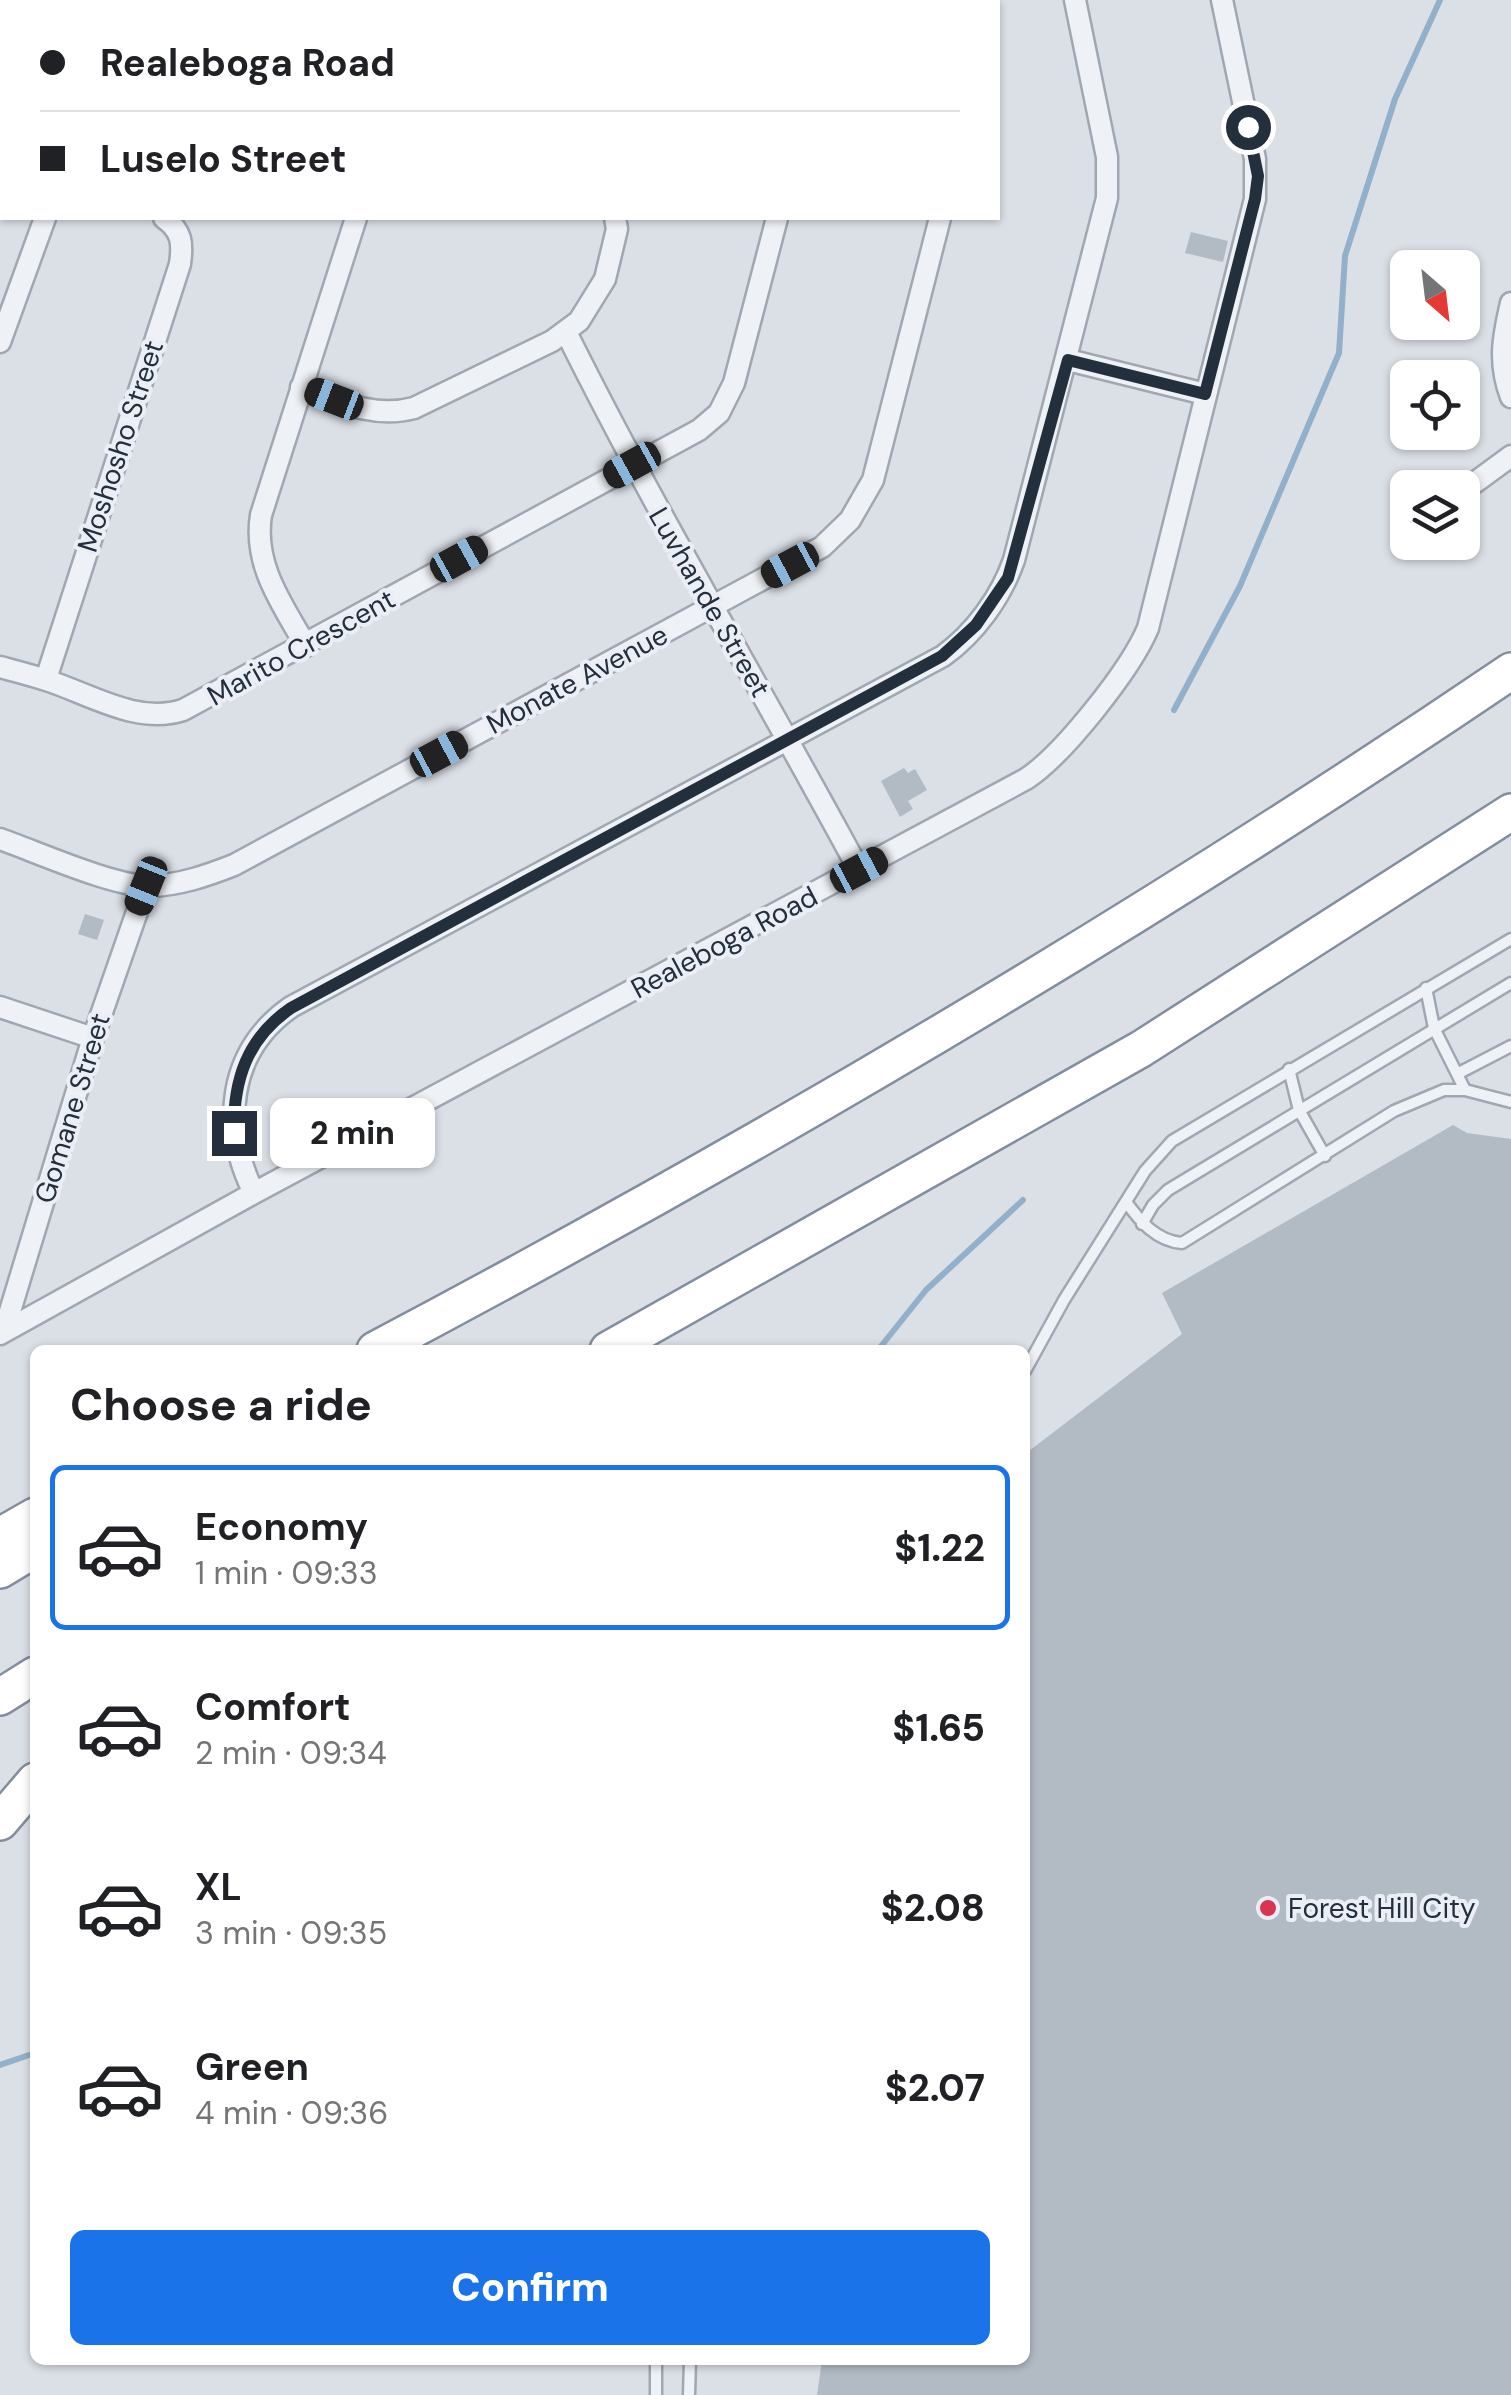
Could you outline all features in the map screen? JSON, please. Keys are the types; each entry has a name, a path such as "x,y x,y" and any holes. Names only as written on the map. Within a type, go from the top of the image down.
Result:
{"highway":[{"path":"384,1345 610,1226 955,1026 1265,833 1511,670"},
{"path":"617,1345 1142,1049 1511,812"},
{"path":"628,1345 672,1315"},
{"path":"0,1536 30,1519"},
{"path":"0,1570 30,1552"},
{"path":"0,1696 30,1679"},
{"path":"0,1822 30,1787"}],"street":[{"path":"254,1193 236,1151 234,1111 252,1047 274,1020 942,656 991,606 1014,560 1107,198 1108,177 1075,0"},
{"name":"Realeboga Road","path":"2,1332 1036,773 1060,750 1136,653 1148,628 1258,185 1222,0"},
{"path":"0,342 44,220"},
{"name":"Moshosho Street","path":"46,679 180,264 180,234 166,220"},
{"path":"306,646 265,570 258,534 355,220"},
{"path":"301,386 366,411 391,414 414,408 566,332 600,290 618,228 616,220"},
{"name":"Marito Crescent","path":"0,666 134,712 171,714 203,702 699,430 719,413 729,397 776,220"},
{"name":"Monate Avenue","path":"0,839 146,886 181,883 234,865 822,547 850,520 874,480 939,220"},
{"path":"1511,303 1501,362 1511,397"},
{"name":"Luvhande Street","path":"566,332 632,465 859,870"},
{"path":"1068,360 1205,394"},
{"path":"1480,479 1511,456"},
{"name":"Gomane Street","path":"2,1332 93,1038 146,886"},
{"path":"0,1006 93,1038"}],"lane":[{"path":"1030,1362 1144,1171 1172,1141 1511,939"},
{"path":"1142,1224 1168,1190 1511,984"},
{"path":"1426,988 1434,1028 1465,1090"},
{"path":"1458,1074 1511,1046"},
{"path":"1290,1069 1299,1110 1326,1156"},
{"path":"1126,1202 1142,1224 1175,1244 1187,1242 1394,1112 1444,1090 1465,1090 1511,1102"},
{"path":"656,2365 656,2395"},
{"path":"689,2395 690,2365"}],"building":[{"path":"1191,232 1228,241 1223,262 1185,253"},
{"path":"904,768 908,773 915,769 927,790 908,801 913,809 900,817 881,781"},
{"path":"85,914 104,920 97,940 78,934"},
{"name":"Forest Hill City","path":"1453,1125 1467,1133 1511,1139 1511,2395 817,2395 821,2365 1030,2365 1030,1450 1182,1334 1162,1293"}],"waterway":[{"path":"1174,710 1240,586 1339,353 1345,256 1395,99 1440,0"},
{"path":"882,1345 926,1290 1023,1200"},
{"path":"0,2065 30,2055"}],"place":[{"name":"Forest Hill City","path":"1268,1908"}],"route":[{"path":"234,1133 238,1086 252,1047 261,1032 291,1008 790,741 955,647 991,606 1008,578 1068,360 1205,394 1258,185 1248,127"}]}
